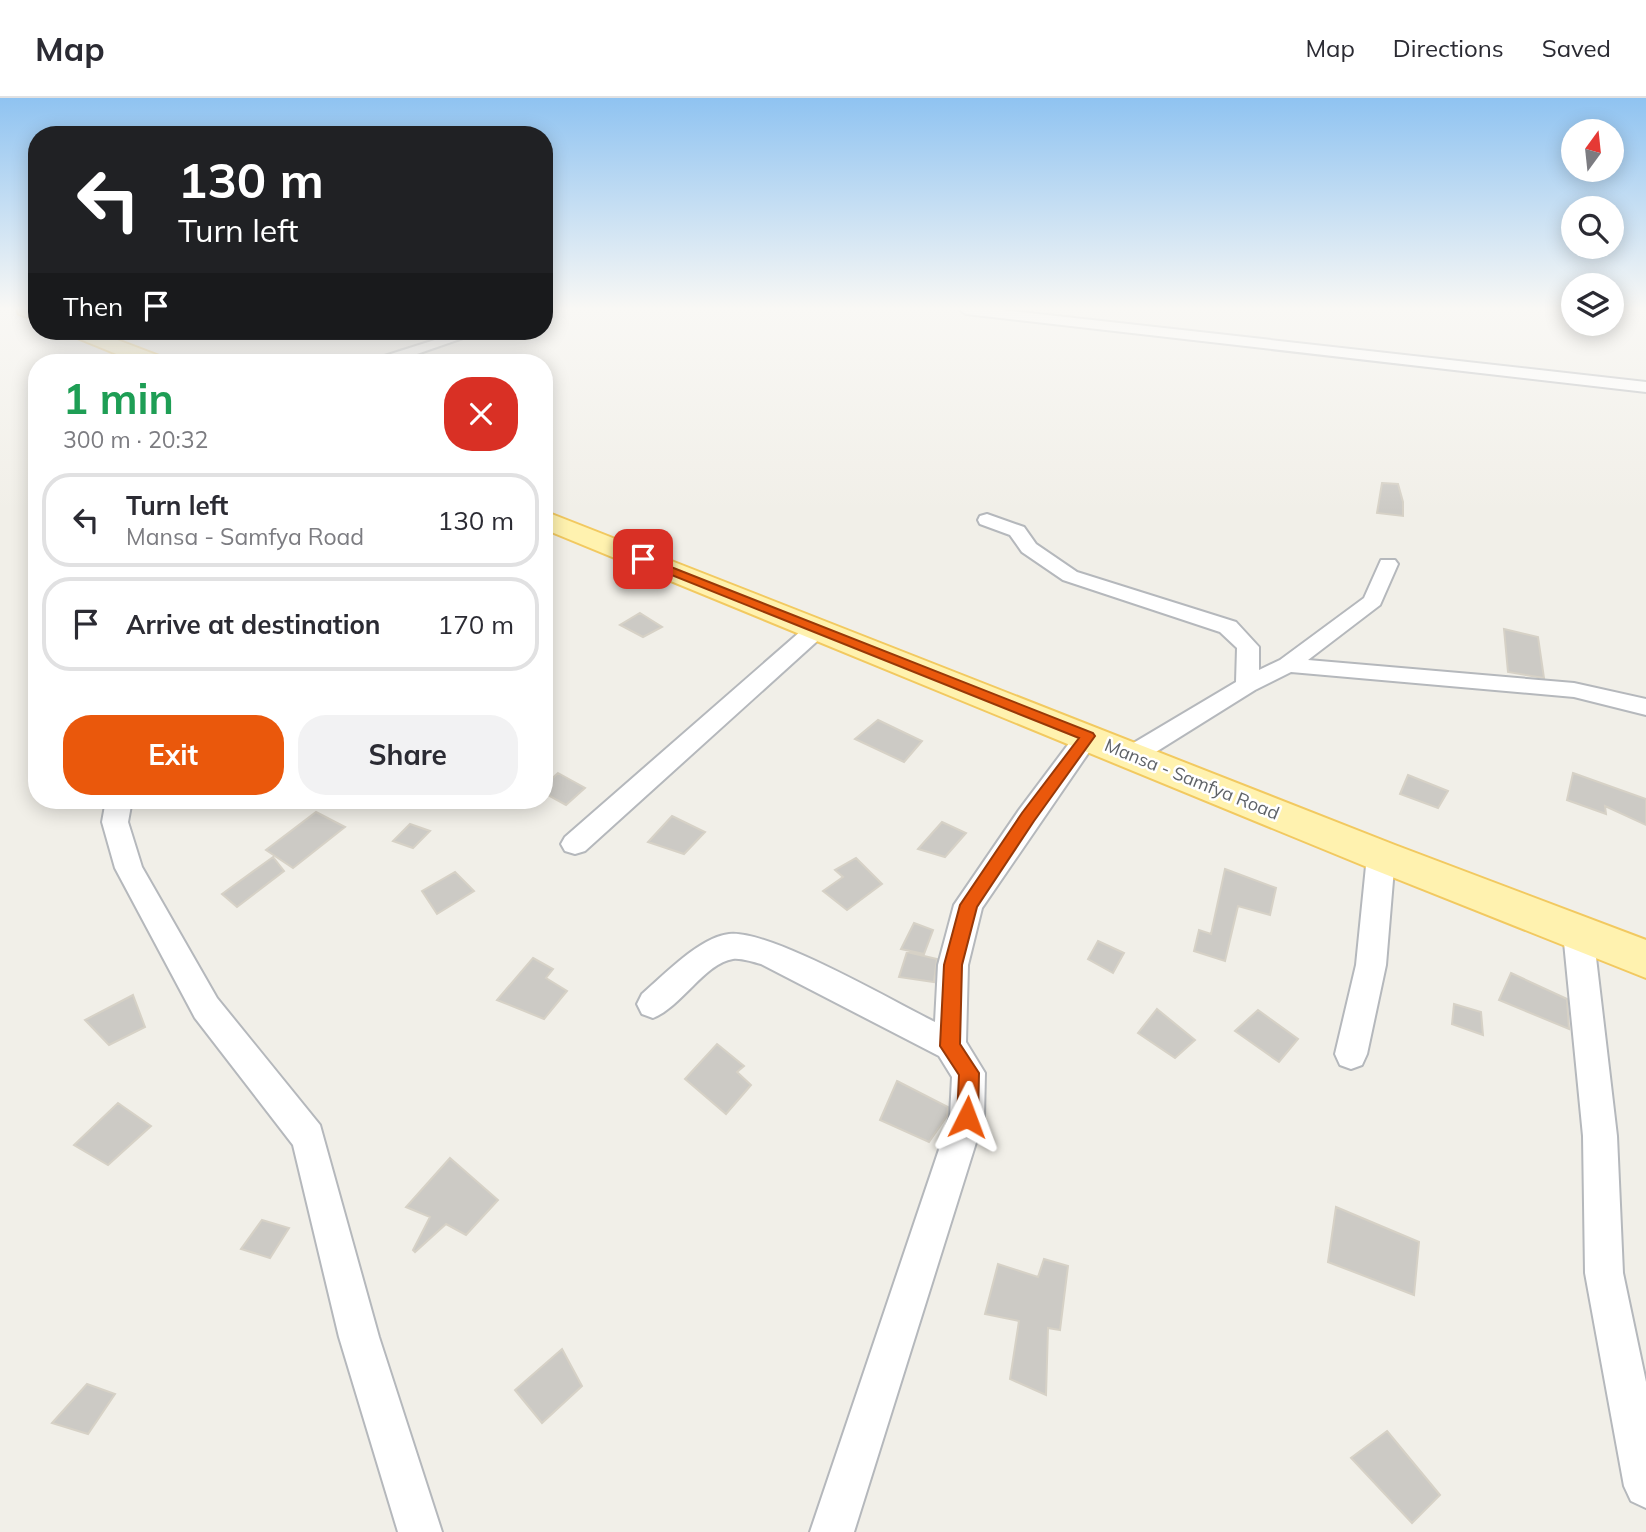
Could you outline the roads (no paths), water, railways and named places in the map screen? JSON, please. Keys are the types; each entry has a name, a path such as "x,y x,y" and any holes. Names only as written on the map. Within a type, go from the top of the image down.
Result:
{"main road":[{"name":"Mansa - Samfya Road","path":"553,523 1134,754 1381,856 1646,958"}],"street":[{"path":"1557,377 1646,387"},
{"path":"986,520 1017,531 1029,548 1070,576 1228,627 1248,647 1247,685"},
{"path":"1134,754 1247,685 1288,665 1331,629 1373,601 1388,564"},
{"path":"575,844 817,629"},
{"path":"1288,665 1574,691 1646,707"},
{"path":"950,1046 953,965 968,905 1088,736"},
{"path":"117,809 114,822 129,868 206,1008 308,1137 359,1337 420,1532"},
{"path":"1351,1055 1371,965 1381,856"},
{"path":"1578,932 1600,1136 1604,1273 1646,1486"},
{"path":"653,1004 702,960 730,946 766,952 950,1046 970,1073 967,1117 832,1532"}]}
